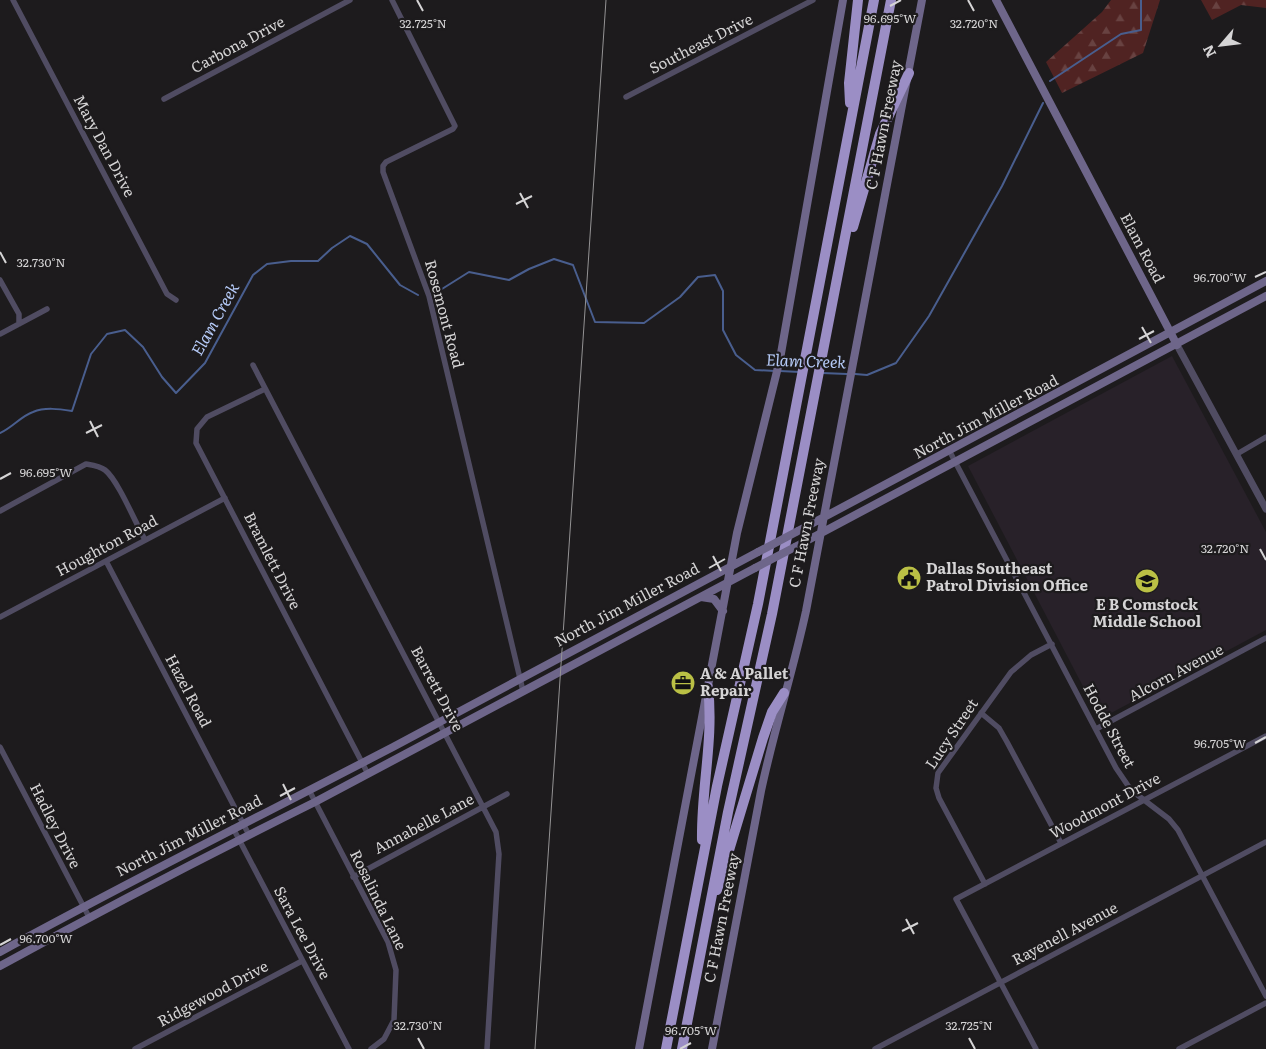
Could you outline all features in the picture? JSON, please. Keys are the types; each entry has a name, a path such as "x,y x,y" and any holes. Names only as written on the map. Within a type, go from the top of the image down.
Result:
{"highway":[{"path":"850,124 849,83 858,0"},
{"name":"C F Hawn Freeway","path":"666,1049 702,860 758,604 874,0"},
{"name":"C F Hawn Freeway","path":"682,1049 748,716 774,604 891,0"},
{"path":"844,249 856,219 880,134 909,74"},
{"path":"702,860 701,820 710,739 708,687"},
{"path":"711,902 721,884 772,712 784,693"}],"main road":[{"path":"639,1049 743,507 780,359 843,0"},
{"name":"C F Hawn Freeway","path":"712,1049 762,790 784,693 795,663 922,0"},
{"name":"Elam Road","path":"996,0 1177,345"},
{"name":"North Jim Miller Road","path":"0,952 950,452 1266,281"},
{"name":"North Jim Miller Road","path":"0,966 238,838 314,802 446,733 523,690 819,535 1266,296"},
{"path":"1072,386 1078,397"},
{"path":"1025,411 1031,422"},
{"path":"902,477 907,488"},
{"path":"859,499 866,510"},
{"path":"692,600 710,596 718,602 723,611"}],"street":[{"name":"Mary Dan Drive","path":"13,0 166,294 176,300"},
{"name":"Carbona Drive","path":"164,99 350,0"},
{"name":"Rosemont Road","path":"392,0 454,126 453,129 386,162 383,166 383,172 429,296 523,690"},
{"name":"Southeast Drive","path":"626,97 813,0"},
{"path":"0,280 19,314 19,324"},
{"path":"0,334 47,308"},
{"name":"Elam Road","path":"1177,345 1266,509"},
{"name":"Barrett Drive","path":"253,365 496,832 499,854 487,1049"},
{"name":"Bramlett Drive","path":"265,389 207,417 197,429 196,443 368,774"},
{"path":"1237,454 1266,436"},
{"name":"Hodde Street","path":"950,452 1121,777 1142,801 1169,818 1178,830 1266,996"},
{"path":"0,511 86,464 94,465 104,469 113,480 145,540"},
{"name":"Houghton Road","path":"0,617 225,498"},
{"name":"Hazel Road","path":"106,561 248,833"},
{"name":"Alcorn Avenue","path":"1096,729 1266,638"},
{"name":"Lucy Street","path":"985,884 936,788 938,773 1011,672 1022,661 1052,644"},
{"path":"981,713 999,728 1060,843"},
{"name":"Woodmont Drive","path":"1001,982 956,899 1266,736"},
{"name":"Hadley Drive","path":"0,746 89,917"},
{"name":"Rosalinda Lane","path":"309,790 388,942 396,970 394,1020 384,1039 371,1049"},
{"name":"Annabelle Lane","path":"353,876 507,794"},
{"name":"Sara Lee Drive","path":"233,828 349,1049"},
{"name":"Rayenell Avenue","path":"875,1049 1266,842"},
{"name":"Ridgewood Drive","path":"135,1049 302,961"},
{"path":"1001,982 1036,1049"},
{"path":"1179,1049 1266,1003"}],"shaded area":[{"name":"E B Comstock Middle School","path":"1172,356 1266,532 1266,630 1100,719 968,466"}],"green space":[{"path":"1111,0 1160,0 1143,53 1062,93 1046,62 1102,12"},
{"path":"1201,0 1266,0 1266,8 1241,5 1212,20"}],"waterway":[{"name":"Elam Creek","path":"1050,81 1121,34 1141,30 1141,0"},
{"name":"Elam Creek","path":"855,374 867,375 896,363 929,316 1002,186 1043,103"},
{"name":"Elam Creek","path":"0,433 24,416 38,410 72,411 91,354 107,334 125,330 143,347 162,377 176,393 205,363 253,275 267,264 291,261 318,261 332,248 350,236 367,244 400,285 418,295"},
{"name":"Elam Creek","path":"434,294 469,272 509,280 529,269 554,259 573,265 595,322 644,323 680,297 698,277 715,275 723,291 723,330 736,355 755,370 775,371"},
{"name":"Elam Creek","path":"780,371 800,372"},
{"name":"Elam Creek","path":"822,373 847,374"}],"tram line":[{"path":"535,1049 606,0"}],"place":[{"name":"Dallas Southeast Patrol Division Office","path":"909,578"},
{"name":"E B Comstock Middle School","path":"1147,581"},
{"name":"A & A Pallet Repair","path":"683,683"}]}
